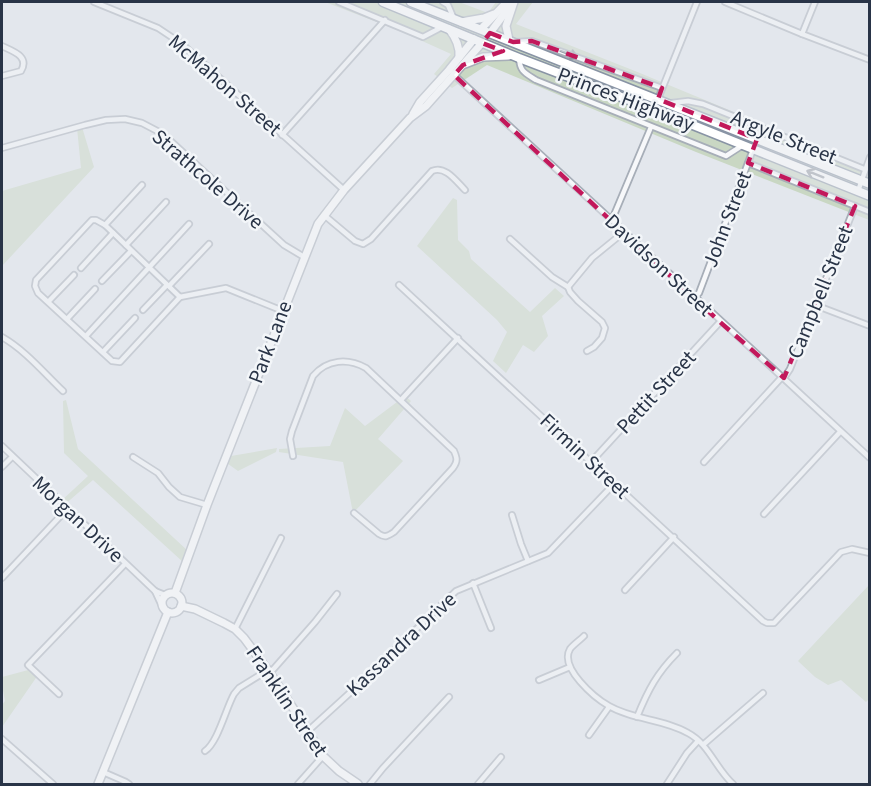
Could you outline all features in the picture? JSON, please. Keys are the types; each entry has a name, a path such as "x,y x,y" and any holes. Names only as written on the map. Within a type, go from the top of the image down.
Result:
{"highway":[{"name":"Princes Highway","path":"383,2 753,149 862,186"},
{"name":"Princes Highway","path":"411,2 757,139 862,186 870,196"},
{"path":"478,41 481,29"},
{"path":"478,41 490,33"}],"street":[{"name":"McMahon Street","path":"94,2 172,36 344,190"},
{"path":"339,2 423,37 446,27 456,38 461,62 483,57 517,57"},
{"path":"443,2 448,5 458,21 484,18 496,13"},
{"path":"481,29 507,2"},
{"path":"490,33 514,2"},
{"path":"514,2 506,26 511,41 532,40 662,88"},
{"path":"658,99 697,2"},
{"path":"725,2 870,60"},
{"path":"802,34 815,2"},
{"path":"282,135 385,20"},
{"name":"Park Lane","path":"175,593 207,505 318,224 344,190 410,118 422,99 452,73 478,41"},
{"path":"2,46 17,54 24,62 21,71 2,76"},
{"name":"Argyle Street","path":"517,57 520,67 536,80 651,127 726,156 743,145"},
{"name":"Davidson Street","path":"452,73 870,459"},
{"name":"Argyle Street","path":"668,104 688,101 703,104 864,168"},
{"name":"Strathcole Drive","path":"2,148 106,120 125,119 142,123 163,134 284,245 304,257"},
{"path":"610,219 614,215 651,127"},
{"name":"John Street","path":"695,297 699,293 757,139"},
{"path":"870,157 864,168 862,186 870,191"},
{"name":"Argyle Street","path":"748,163 870,212"},
{"path":"324,215 355,241 363,244 371,239 437,167 465,190"},
{"path":"105,225 142,185"},
{"path":"126,245 166,202"},
{"name":"Campbell Street","path":"704,462 790,369 855,206"},
{"path":"180,297 105,225 96,220 92,220 36,280 35,286 38,293 112,361 120,362 180,297 226,288 283,311"},
{"path":"86,336 189,224"},
{"path":"568,287 592,258 624,232"},
{"path":"81,268 113,233"},
{"path":"510,239 552,277 568,287 573,297 602,322 605,328 602,338 587,351"},
{"path":"143,310 209,244"},
{"path":"102,281 131,250"},
{"path":"49,301 74,275"},
{"name":"Firmin Street","path":"399,285 767,623 774,623 841,552 852,549 870,553"},
{"path":"67,319 95,289"},
{"path":"815,305 870,326"},
{"path":"103,352 135,318"},
{"name":"Pettit Street","path":"591,462 720,322"},
{"path":"2,337 11,342 63,391"},
{"path":"401,400 458,338"},
{"path":"293,456 290,439 313,376 327,364 338,361 358,363 366,368 454,451 457,462 388,536 383,537 354,513"},
{"path":"764,514 840,432"},
{"name":"Morgan Drive","path":"2,446 125,564 155,591 165,595"},
{"path":"2,466 12,457"},
{"path":"134,457 158,473 169,488 180,497 207,505"},
{"name":"Kassandra Drive","path":"308,731 456,591 548,553 614,484"},
{"path":"2,578 68,508"},
{"path":"512,515 528,561"},
{"path":"625,590 674,537"},
{"path":"235,629 280,538"},
{"path":"59,694 28,665 125,564"},
{"path":"473,583 490,628"},
{"name":"Morgan Drive","path":"155,591 161,604"},
{"path":"175,593 180,597 182,606 178,611 171,613 165,610 161,604 165,595 175,593"},
{"path":"205,751 215,739 225,712 239,688 269,671 315,622 337,594"},
{"name":"Franklin Street","path":"182,606 210,616 235,629 253,648 269,671 323,756 358,784"},
{"path":"98,784 168,612"},
{"path":"584,636 570,649 568,657 576,679 609,707 690,733 704,744 708,753 733,784"},
{"path":"637,717 654,680 677,653"},
{"path":"539,680 570,667"},
{"path":"704,744 763,693"},
{"path":"370,784 450,697"},
{"path":"589,735 609,707"},
{"path":"2,739 53,784"},
{"path":"667,784 687,753 698,741"},
{"path":"298,784 323,756"},
{"path":"478,784 501,757"},
{"path":"103,772 129,784"}],"highlighted area":[{"path":"490,33 513,42 532,41 662,88 658,99 757,139 748,163 855,206 784,378 720,322 454,75 463,65 503,51 482,43"}],"green space":[{"path":"325,2 459,2 488,13 496,2 533,2 516,24 869,168 869,220 696,152 487,65 452,88 434,74 451,54 400,31"},
{"path":"82,127 94,167 2,266 2,191 81,168 77,128"},
{"path":"453,198 457,200 458,240 469,251 471,259 530,312 555,288 564,296 542,316 548,336 534,352 523,345 506,373 493,361 507,332 417,246"},
{"path":"405,396 411,401 378,439 403,461 353,513 343,462 279,452 279,449 330,446 345,408 365,426"},
{"path":"66,400 78,449 188,551 183,562 93,480 63,506 60,502 88,476 64,453 63,401"},
{"path":"277,448 276,452 238,471 224,461 225,457"},
{"path":"869,585 870,698 866,702 841,680 828,685 815,677 798,661"},
{"path":"32,669 38,675 2,727 2,705 5,701 2,677"}]}
